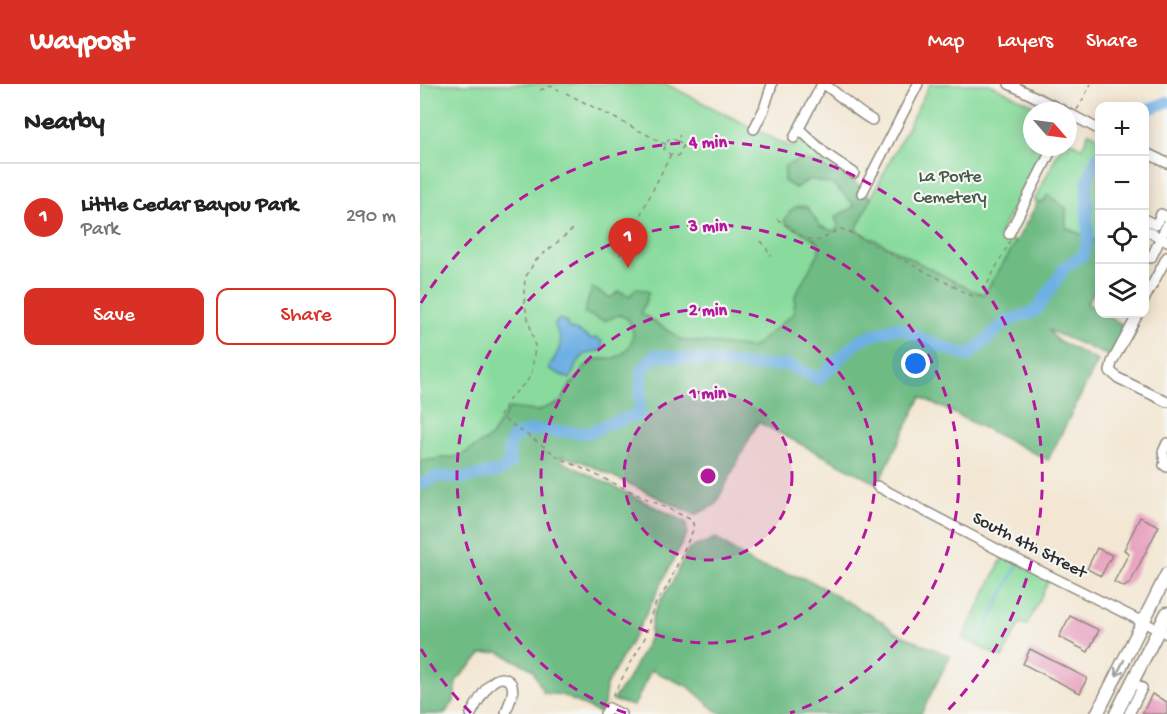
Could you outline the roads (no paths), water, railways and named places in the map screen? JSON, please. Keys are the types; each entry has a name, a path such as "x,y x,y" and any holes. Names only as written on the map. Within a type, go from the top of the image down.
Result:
{"main road":[{"path":"1097,714 1167,574"},
{"path":"1123,713 1132,682 1163,632 1167,613"}],"street":[{"path":"754,129 764,109 772,84"},
{"path":"794,138 823,84 840,95 857,112 872,120"},
{"path":"862,193 918,84"},
{"path":"1009,84 1044,102"},
{"path":"1077,119 1095,128"},
{"path":"799,129 826,154 854,172"},
{"path":"1149,155 1167,164"},
{"path":"1011,235 1049,156"},
{"path":"1149,227 1156,225 1161,214 1167,217"},
{"path":"1149,255 1164,240 1167,225"},
{"path":"1149,229 1164,240"},
{"path":"1149,256 1165,261 1149,291"},
{"path":"1136,318 1112,362 1110,371 1118,378 1167,402"},
{"path":"1167,444 1163,452 1167,461"},
{"name":"South 4th Street","path":"878,486 1163,632"},
{"path":"471,714 486,688 495,679 503,677 509,680 512,686 506,714"},
{"path":"607,711 621,714"}],"water":[{"path":"560,319 567,323 568,328 591,339 596,338 602,341 603,347 599,351 583,356 570,379 548,369 561,341 555,323"}],"waterway":[{"path":"1149,109 1167,102"},
{"path":"420,485 437,476 465,478 500,471 510,463 509,448 513,437 532,430 589,433 610,423 639,415 642,370 655,355 752,366 788,365 819,379 859,340 897,327 968,356 1007,321 1036,311 1065,267 1083,255 1088,239 1087,182 1099,156"},
{"path":"978,643 1017,566"}],"place":[{"name":"Little Cedar Bayou Park","path":"628,268"}],"park label":[{"name":"La Porte Cemetery","path":"950,187"}]}
